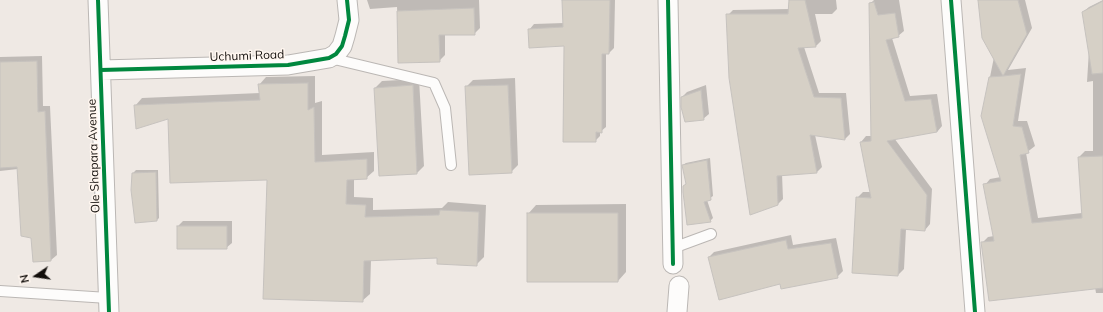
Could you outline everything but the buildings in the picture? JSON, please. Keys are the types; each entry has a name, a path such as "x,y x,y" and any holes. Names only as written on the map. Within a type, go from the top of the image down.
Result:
{"street":[{"name":"Ole Shapara Avenue","path":"98,0 109,305"},
{"path":"329,58 336,54 344,41 349,20 347,0"},
{"path":"668,0 673,256"},
{"path":"951,0 975,312"},
{"name":"Uchumi Road","path":"101,70 288,65 329,58"},
{"path":"677,312 679,286"}],"lane":[{"path":"329,58 434,83 445,108 451,165"},
{"path":"673,256 711,234"},
{"path":"0,291 109,305"}],"cycle path":[{"path":"98,0 109,312"},
{"path":"101,70 288,65 329,58 336,54 342,46 349,20 347,0"},
{"path":"668,0 673,264"},
{"path":"951,0 975,312"}]}
